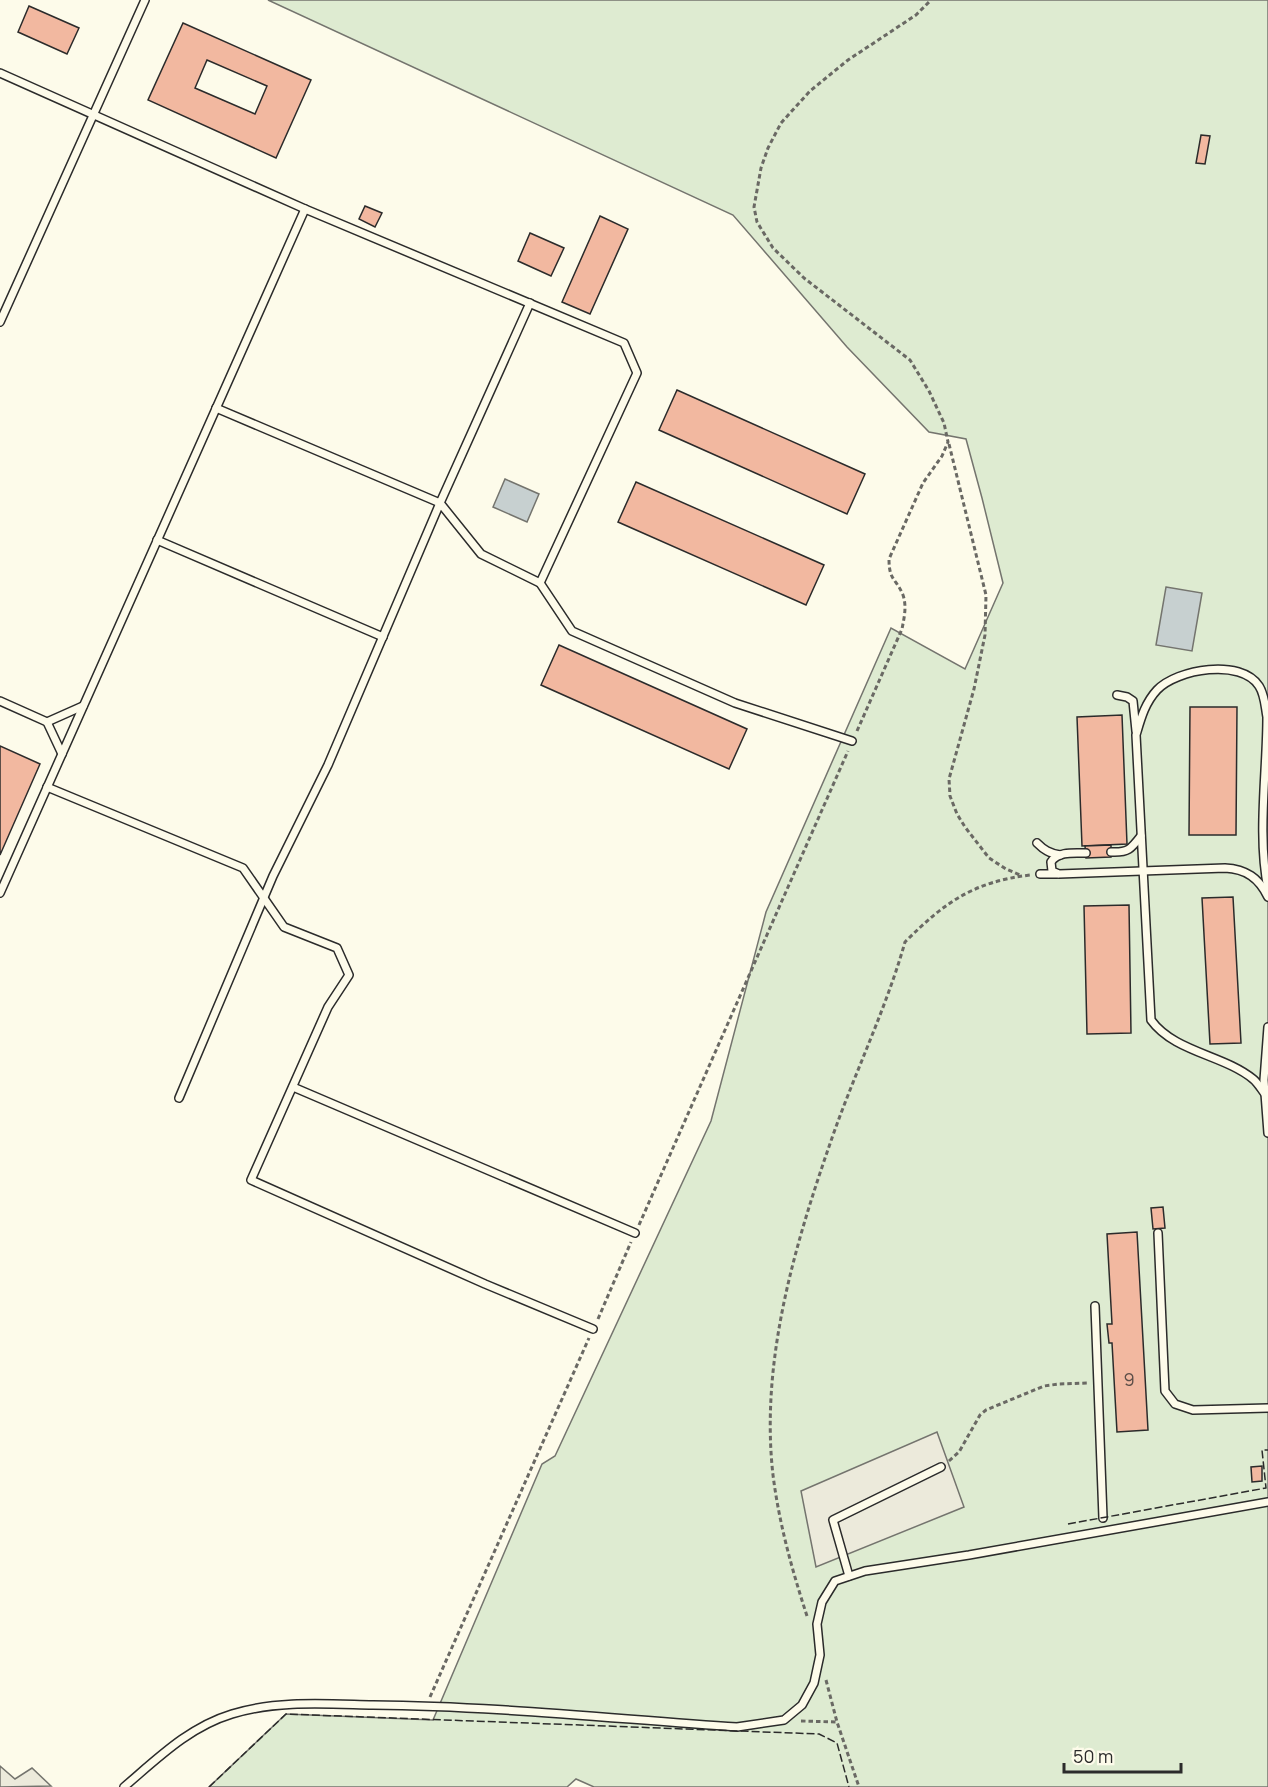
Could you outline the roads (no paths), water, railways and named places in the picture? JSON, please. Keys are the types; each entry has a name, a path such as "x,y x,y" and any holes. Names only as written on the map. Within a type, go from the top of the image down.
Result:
{"lane":[{"path":"0,322 145,0"},
{"path":"0,73 305,209 624,343 637,373 540,583"},
{"path":"0,893 305,209"},
{"path":"179,1098 273,876 328,765 440,504 530,303"},
{"path":"216,408 440,504 481,554 540,583 572,631 735,704 852,741"},
{"path":"157,540 383,637"},
{"path":"1136,735 1149,699 1169,680 1182,674 1198,671 1236,671 1247,675 1259,686 1267,717 1263,833 1268,889"},
{"path":"1117,694 1127,696 1132,701 1136,735 1151,1020 1156,1027 1173,1039 1243,1072 1255,1081 1264,1094"},
{"path":"0,701 46,722 62,754"},
{"path":"46,722 83,706"},
{"path":"47,786 243,868 284,927 337,948 349,975 328,1007 251,1180 484,1284 593,1329"},
{"path":"1111,852 1128,851 1141,836"},
{"path":"1036,843 1044,850 1060,855"},
{"path":"1059,874 1052,871 1050,867 1054,857 1086,853"},
{"path":"1040,874 1238,869 1248,872 1257,880 1268,897"},
{"path":"1268,1027 1264,1080 1268,1133"},
{"path":"292,1087 635,1233"},
{"path":"1158,1233 1166,1390 1175,1404 1192,1410 1268,1408"},
{"path":"1095,1306 1103,1518"},
{"path":"849,1576 833,1520 941,1467"},
{"path":"124,1787 195,1729 232,1714 263,1707 307,1704 427,1706 737,1727 784,1720 802,1705 814,1683 820,1655 817,1624 822,1602 835,1581 865,1571 1268,1502"}]}
